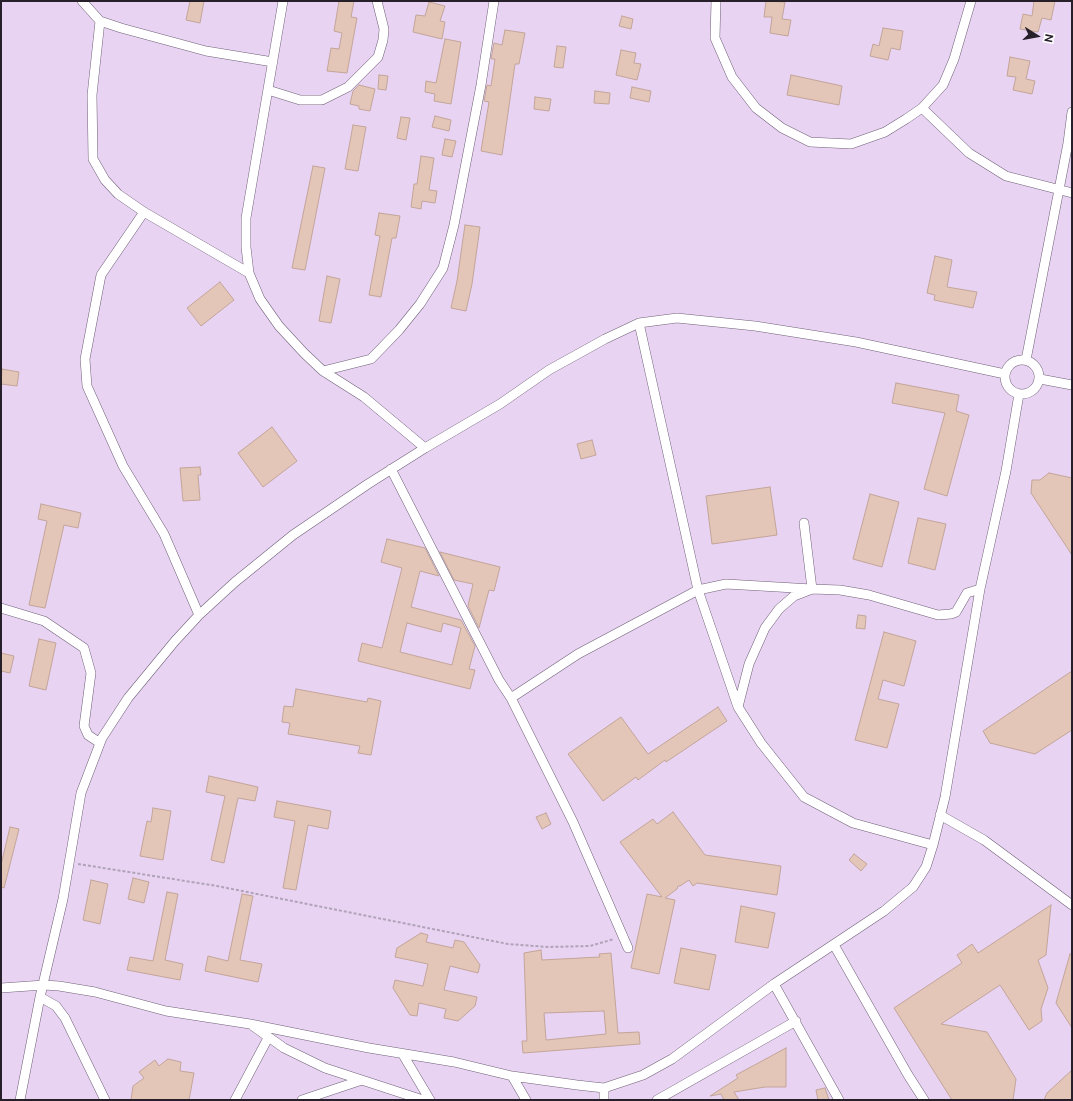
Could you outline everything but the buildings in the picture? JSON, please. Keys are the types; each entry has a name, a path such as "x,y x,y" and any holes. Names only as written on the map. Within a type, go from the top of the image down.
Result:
{"street":[{"path":"82,1 100,22 206,51 273,62"},
{"path":"283,1 246,218 246,247 250,273 260,299 279,326 304,353 324,371 364,397 424,448"},
{"path":"268,90 300,100 322,100 348,87 378,57 383,40 384,29 377,1"},
{"path":"324,371 371,359 399,330 416,309 443,268 454,224 478,100 494,1"},
{"path":"716,1 714,9 715,38 732,77 756,108 782,128 810,142 851,144 885,132 922,108 943,85 954,59 972,1"},
{"path":"100,22 92,96 93,159 105,180 118,194 144,212 250,273"},
{"path":"922,108 969,153 1006,176 1072,193"},
{"path":"1026,360 1068,143 1072,112"},
{"path":"144,212 101,275 85,359 87,386 123,466 164,534 199,615"},
{"path":"20,1100 68,862 80,793 100,743 128,698 175,641 199,615 235,582 294,535 391,469 500,404 549,370 605,339 639,323 677,318 755,326 856,342 1005,374"},
{"path":"639,323 698,590 738,707 761,743 804,797 853,823 933,845"},
{"path":"1026,360 1036,367 1040,380 1032,391 1019,394 1008,386 1005,374 1012,362 1026,360"},
{"path":"1040,380 1072,385"},
{"path":"1,988 44,984 95,992 166,1011 250,1024 354,1045 454,1062 512,1076 604,1088 643,1075 672,1059 774,984 884,911 912,887 926,867 945,797 980,589 1006,471 1019,394"},
{"path":"391,469 499,680 511,698 573,822 628,948"},
{"path":"804,522 812,588"},
{"path":"511,698 578,654 698,590 726,584 757,584 840,590 869,595 938,615 956,612 967,593 980,589"},
{"path":"738,707 749,664 765,628 779,609 794,596 812,588"},
{"path":"1,608 44,621 84,648 90,673 84,726 88,735 100,743"},
{"path":"940,815 984,840 1072,905"},
{"path":"834,945 908,1075 924,1100"},
{"path":"774,984 839,1100"},
{"path":"40,997 56,1006 65,1018 105,1100"},
{"path":"657,1100 796,1021"},
{"path":"250,1024 284,1048 325,1068 423,1100"},
{"path":"235,1100 268,1038"},
{"path":"402,1053 430,1100"},
{"path":"512,1076 526,1100"},
{"path":"302,1100 362,1080"},
{"path":"604,1088 604,1100"}],"path":[{"path":"68,862 217,886 508,944 548,947 590,946 623,936"}],"shaded area":[{"path":"1,1 1072,1 1072,1100 1,1100"}]}
